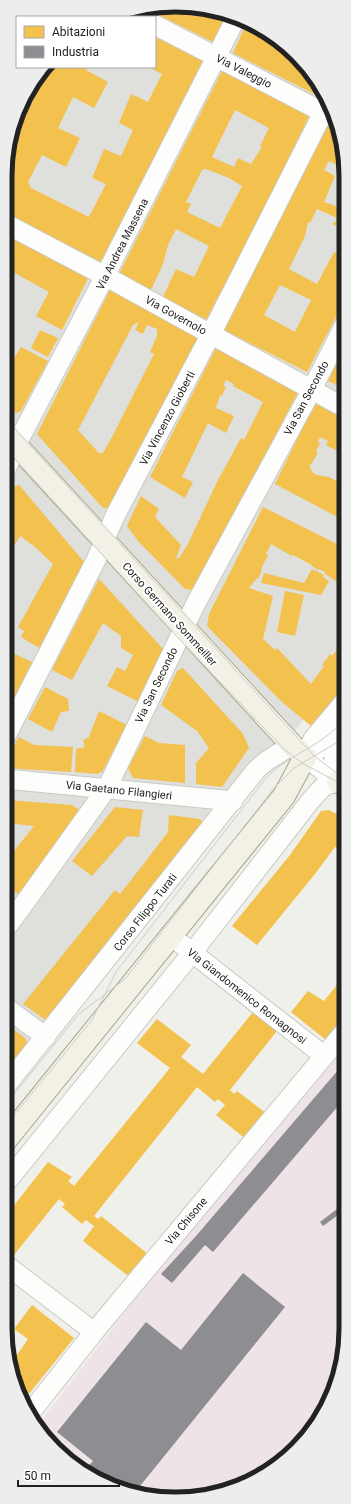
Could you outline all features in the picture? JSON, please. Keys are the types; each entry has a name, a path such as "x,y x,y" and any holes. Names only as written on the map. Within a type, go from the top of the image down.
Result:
{"main road":[{"name":"Corso Germano Sommeiller","path":"12,440 183,628 302,750"},
{"path":"12,1132 284,796 302,750"}],"street":[{"name":"Via Andrea Massena","path":"12,437 105,276 234,23"},
{"name":"Via Valeggio","path":"156,26 217,57 324,108"},
{"name":"Via Vincenzo Gioberti","path":"12,724 96,560 115,516 327,114"},
{"name":"Via Governolo","path":"12,227 105,276 339,405"},
{"name":"Via San Secondo","path":"12,920 107,788 183,628 339,336"},
{"path":"302,750 339,707"},
{"name":"Corso Filippo Turati","path":"12,1078 257,769 268,760 330,742 339,731"},
{"path":"339,734 334,757 339,771"},
{"name":"Corso Germano Sommeiller","path":"302,750 322,770 339,780"},
{"name":"Via Gaetano Filangieri","path":"12,780 233,801"},
{"path":"12,1175 192,953 322,788 329,783 339,782"},
{"path":"270,814 281,839"},
{"name":"Via Giandomenico Romagnosi","path":"171,936 323,1055"},
{"path":"12,1012 46,1037"},
{"name":"Via Chisone","path":"33,1409 94,1332 339,1037"},
{"path":"12,1269 94,1332"}],"shaded area":[{"path":"165,12 197,13 238,24 248,29 275,46 291,60 305,76 327,113 336,144 339,165 339,676 12,1076 13,154 24,113 34,94 53,68 156,68 156,16 140,16"},
{"path":"339,1055 339,1339 336,1360 327,1391 305,1428 291,1444 275,1458 238,1480 197,1491 165,1492 144,1489 113,1480 76,1458 60,1444 41,1421 151,1279"}],"building: Abitazioni":[{"path":"155,13 197,13 224,20 213,42"},
{"path":"245,27 275,46 291,60 305,76 318,96 233,53"},
{"path":"156,38 203,61 101,262 12,216 12,165 18,133 21,125 43,80 53,68 87,68 86,70 108,82 94,108 73,97 58,128 80,138 66,167 42,155 28,182 31,188 89,217 106,184 92,178 104,149 121,156 133,130 119,123 131,94 148,102 162,74 151,68 156,68"},
{"path":"222,71 309,116 256,225 206,320 163,297 176,269 194,277 209,246 176,229 168,245 163,264 151,290 119,274","holes":["235,110 269,128 260,146 262,147 251,164 238,158 234,167 212,157","206,169 229,178 242,186 220,228 187,212 191,204 186,202 202,170"]},
{"path":"328,125 331,127 336,144 339,166 329,161 324,170 335,176 324,202 339,207 339,219 317,209 310,223 308,222 305,236 289,269 317,284 334,252 337,253 339,248 339,311 307,372 224,330","holes":["280,285 311,300 295,332 264,315"]},
{"path":"339,219 339,227 332,224"},
{"path":"12,237 88,278 62,330 36,316 49,292 12,271"},
{"path":"111,288 200,338 111,508 103,508 37,434","holes":["139,322 135,330 143,334 147,325 157,329 157,336 150,352 154,354 112,437 103,453 99,453 78,430 133,325"]},
{"path":"40,330 58,338 48,357 31,348"},
{"path":"21,347 48,361 21,411 16,413 12,409 12,362"},
{"path":"216,348 298,392 194,590 185,589 138,541 127,526 141,496 159,509 155,517 181,545 176,559 179,558 187,546 217,482 241,438 244,440 263,402 233,386 234,384 226,380 223,386 226,387 222,396 220,395 216,408 234,416 226,433 208,423 182,477 193,482 185,498 150,477"},
{"path":"339,358 339,386 328,381"},
{"path":"315,403 339,414 339,452 326,445 328,441 320,437 318,442 320,443 316,452 318,452 311,465 309,464 312,472 316,475 329,477 339,483 339,518 275,484"},
{"path":"19,485 85,563 39,648 21,637 24,631 18,627 53,564 35,547 20,536 12,549 12,487"},
{"path":"263,507 339,545 339,583 325,574 325,572 319,569 318,570 312,565 271,544 266,554 268,555 258,579 257,578 249,588 273,596 263,639 275,650 277,648 311,684 324,666 322,665 330,654 332,656 339,647 339,692 311,726 281,701 207,626 209,614"},
{"path":"312,569 324,575 323,577 329,581 321,595 261,583 264,573 304,583"},
{"path":"99,579 165,651 139,702 107,686 117,667 125,671 133,655 121,648 121,636 103,623 72,680 52,670"},
{"path":"285,591 304,595 295,636 277,632"},
{"path":"12,653 32,662 12,702"},
{"path":"183,668 243,734 249,748 222,787 196,784 196,763 209,748 197,731 161,705 177,671"},
{"path":"45,687 68,699 69,711 61,712 52,732 28,719"},
{"path":"99,711 127,725 102,772 97,774 75,772 76,749 85,747 83,740 89,737"},
{"path":"145,736 159,743 185,745 185,783 133,778 128,768"},
{"path":"19,737 34,745 73,747 71,772 12,768 12,749"},
{"path":"12,800 72,805 78,809 78,817 18,894 13,890 12,891 12,854 34,826 15,824 13,831"},
{"path":"115,807 143,810 139,837 127,836 92,876 72,861"},
{"path":"329,810 339,815 339,849 335,847 257,945 232,926 290,855 321,811"},
{"path":"169,815 200,819 204,825 50,1023 23,1004 115,890 120,894 142,866 168,832"},
{"path":"339,982 339,1026 326,1040 291,1012 308,991 324,1001"},
{"path":"253,1012 277,1031 230,1090 234,1094 237,1091 267,1114 247,1140 216,1115 225,1105 218,1099 215,1102 197,1087 94,1216 98,1219 101,1216 149,1255 131,1278 83,1241 94,1226 86,1220 82,1224 62,1207 65,1204 59,1199 14,1255 12,1253 12,1208 48,1162 72,1177 68,1181 74,1186 170,1068 137,1043 157,1019 191,1045 181,1057 203,1074"},
{"path":"12,1028 26,1039 28,1050 12,1070"},
{"path":"32,1305 74,1338 28,1395 24,1391 15,1358 28,1339 14,1329"}],"building: Industria":[{"path":"339,1069 339,1105 213,1252 205,1245 172,1283 161,1274 196,1236"},
{"path":"339,1208 339,1214 323,1226 320,1222"},
{"path":"243,1273 285,1307 139,1488 113,1480 88,1466 93,1461 57,1432 146,1322 181,1350"}],"tram line":[{"path":"12,426 314,756 339,775"},
{"path":"12,456 179,639 285,750 302,763 339,783"},
{"path":"12,1117 92,1020 116,972 266,778 286,762 326,737 339,726"},
{"path":"12,1096 79,1014 125,979 275,787 294,768 336,743 339,739"}]}
